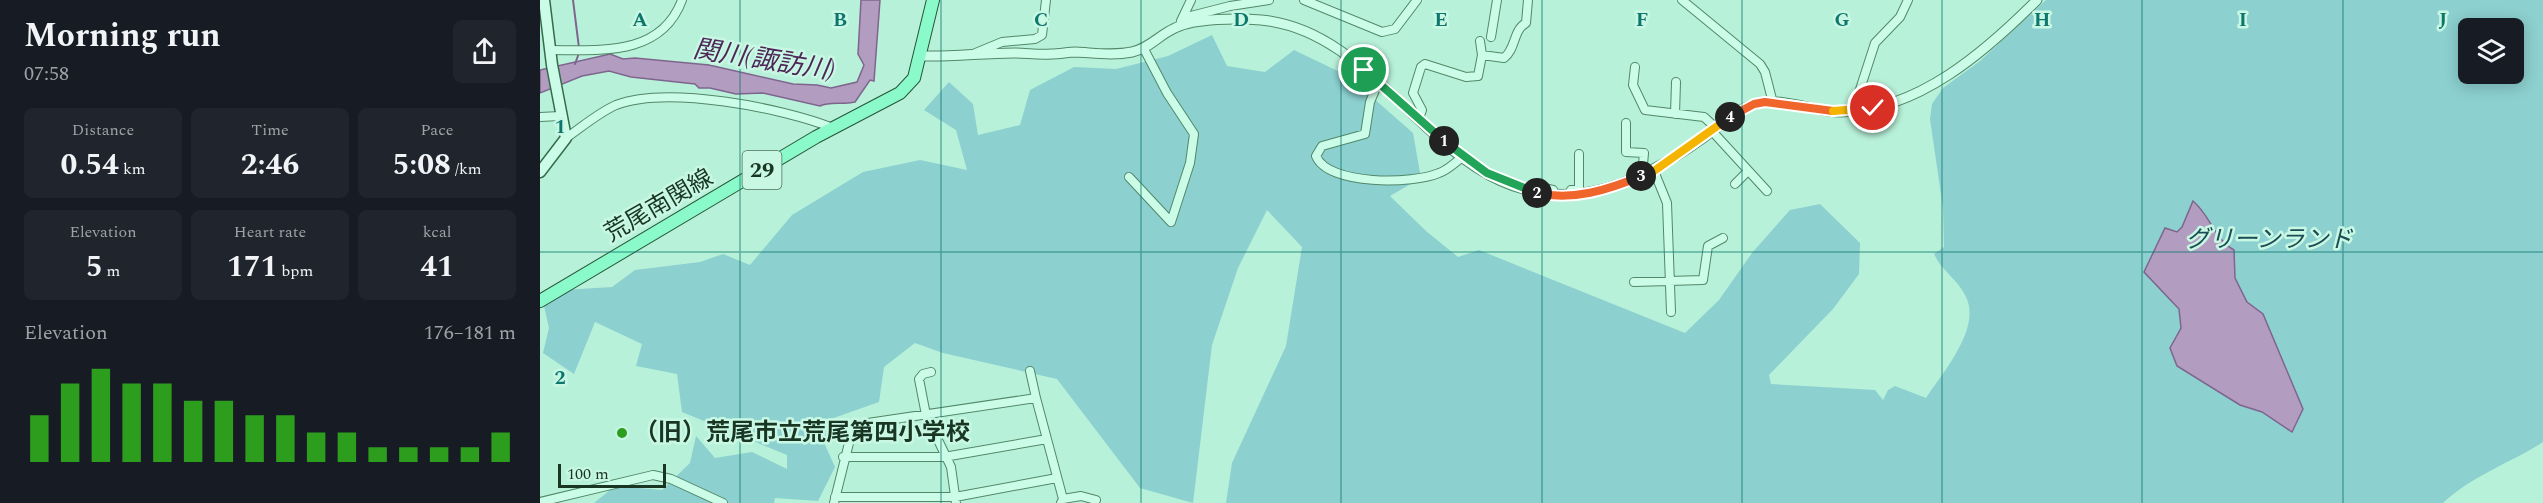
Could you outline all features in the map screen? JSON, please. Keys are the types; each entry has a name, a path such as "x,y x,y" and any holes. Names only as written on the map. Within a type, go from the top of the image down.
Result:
{"main road":[{"path":"540,172 566,138 560,116 544,0"},
{"name":"荒尾南関線","path":"540,301 832,128 900,93 914,78 933,0"}],"street":[{"path":"550,50 629,48 659,30 674,16 682,0"},
{"path":"973,54 1002,42 1035,39 1041,35 1046,0"},
{"path":"921,56 1049,55 1074,52 1117,55 1144,49 1176,27 1191,0"},
{"path":"1183,18 1230,6 1269,0"},
{"path":"1304,0 1383,32 1395,29 1417,0"},
{"path":"1491,37 1497,0"},
{"path":"1482,55 1504,58 1510,54 1521,26 1526,23 1528,0"},
{"path":"1682,0 1760,64 1765,72 1773,103"},
{"path":"1853,111 1875,43 1899,17 1908,0"},
{"path":"1176,27 1210,21 1263,20 1310,33 1336,48 1463,157 1500,181 1532,192 1556,196 1596,193 1654,171 1754,104 1773,103 1838,112 1853,111 1895,100 1941,78 1997,38 2037,0"},
{"path":"1419,118 1422,110 1413,93 1421,67 1425,64 1474,78 1478,76 1482,55 1480,41"},
{"path":"1129,177 1171,222 1190,163 1194,134 1167,93 1144,49"},
{"path":"1635,67 1633,85 1640,105 1651,112 1704,117 1767,191"},
{"path":"1675,114 1676,82"},
{"path":"1378,83 1370,102 1365,134 1322,146 1316,156 1318,162 1335,172 1397,182 1441,173 1463,157"},
{"path":"566,138 616,105 654,97 730,102 810,119 832,128"},
{"path":"540,117 560,116"},
{"path":"1626,123 1626,152 1644,153 1642,176"},
{"path":"1532,192 1535,186 1557,190 1579,190 1579,154"},
{"path":"1654,171 1667,203 1671,312"},
{"path":"1735,184 1749,171"},
{"path":"1634,282 1703,280 1705,253 1708,246 1722,238"},
{"path":"1030,371 1062,501 1081,496 1096,500"},
{"path":"931,372 923,374 919,379 926,415 944,457 951,467 956,500"},
{"path":"1036,398 868,423 852,431 843,457 835,500 956,500 1057,478"},
{"path":"843,457 944,457 1047,439"},
{"path":"540,502 653,475 672,479 723,503"}],"green space":[{"name":"グリーンランド","path":"2046,0 2543,0 2543,442 2478,477 2443,503 1226,503 1232,463 1286,346 1302,247 1267,210 1238,268 1212,345 1193,503 1140,488 1057,379 943,353 915,343 884,367 879,402 828,420 825,445 835,467 818,501 775,498 774,503 594,503 615,486 662,490 690,463 696,436 715,458 752,452 787,469 787,455 682,412 677,374 636,366 642,344 595,322 574,374 543,353 549,328 544,306 563,290 612,287 635,270 700,262 723,254 750,265 792,215 863,172 920,160 967,170 956,130 924,110 949,82 973,104 978,135 1020,125 1030,90 1074,67 1116,69 1168,56 1212,35 1227,66 1265,72 1294,50 1348,76 1413,133 1421,178 1390,196 1426,231 1458,257 1479,250 1685,333 1719,300 1752,253 1790,210 1820,204 1860,243 1859,274 1833,309 1769,375 1771,384 1875,390 1883,400 1888,390 1895,386 1926,398 1959,349 1969,321 1969,308 1962,289 1934,254 1944,247 1943,208 1930,119 1932,104 1943,88 1980,61"}],"shaded area":[{"path":"861,0 880,0 874,81 870,80 855,102 820,106 763,93 736,94 699,88 695,84 631,77 609,71 582,76 540,93 540,70 610,54 623,59 635,58 709,65 793,84 831,88 857,82 864,65 858,54"},
{"path":"2193,201 2227,246 2234,250 2235,278 2247,302 2263,314 2303,409 2292,432 2262,412 2240,405 2177,366 2170,348 2181,328 2179,309 2144,272 2165,228 2177,232 2182,227"}],"waterway":[{"path":"573,0 579,48"},
{"path":"575,64 579,53"}],"place":[{"name":"（旧）荒尾市立荒尾第四小学校","path":"622,433"}],"route":[{"path":"1364,70 1474,165 1500,181 1532,192 1556,196 1596,193 1654,171 1738,112 1754,104 1765,102 1790,104 1838,112 1873,108"}],"water label":[{"name":"関川(諏訪川)","path":"764,60"}]}
